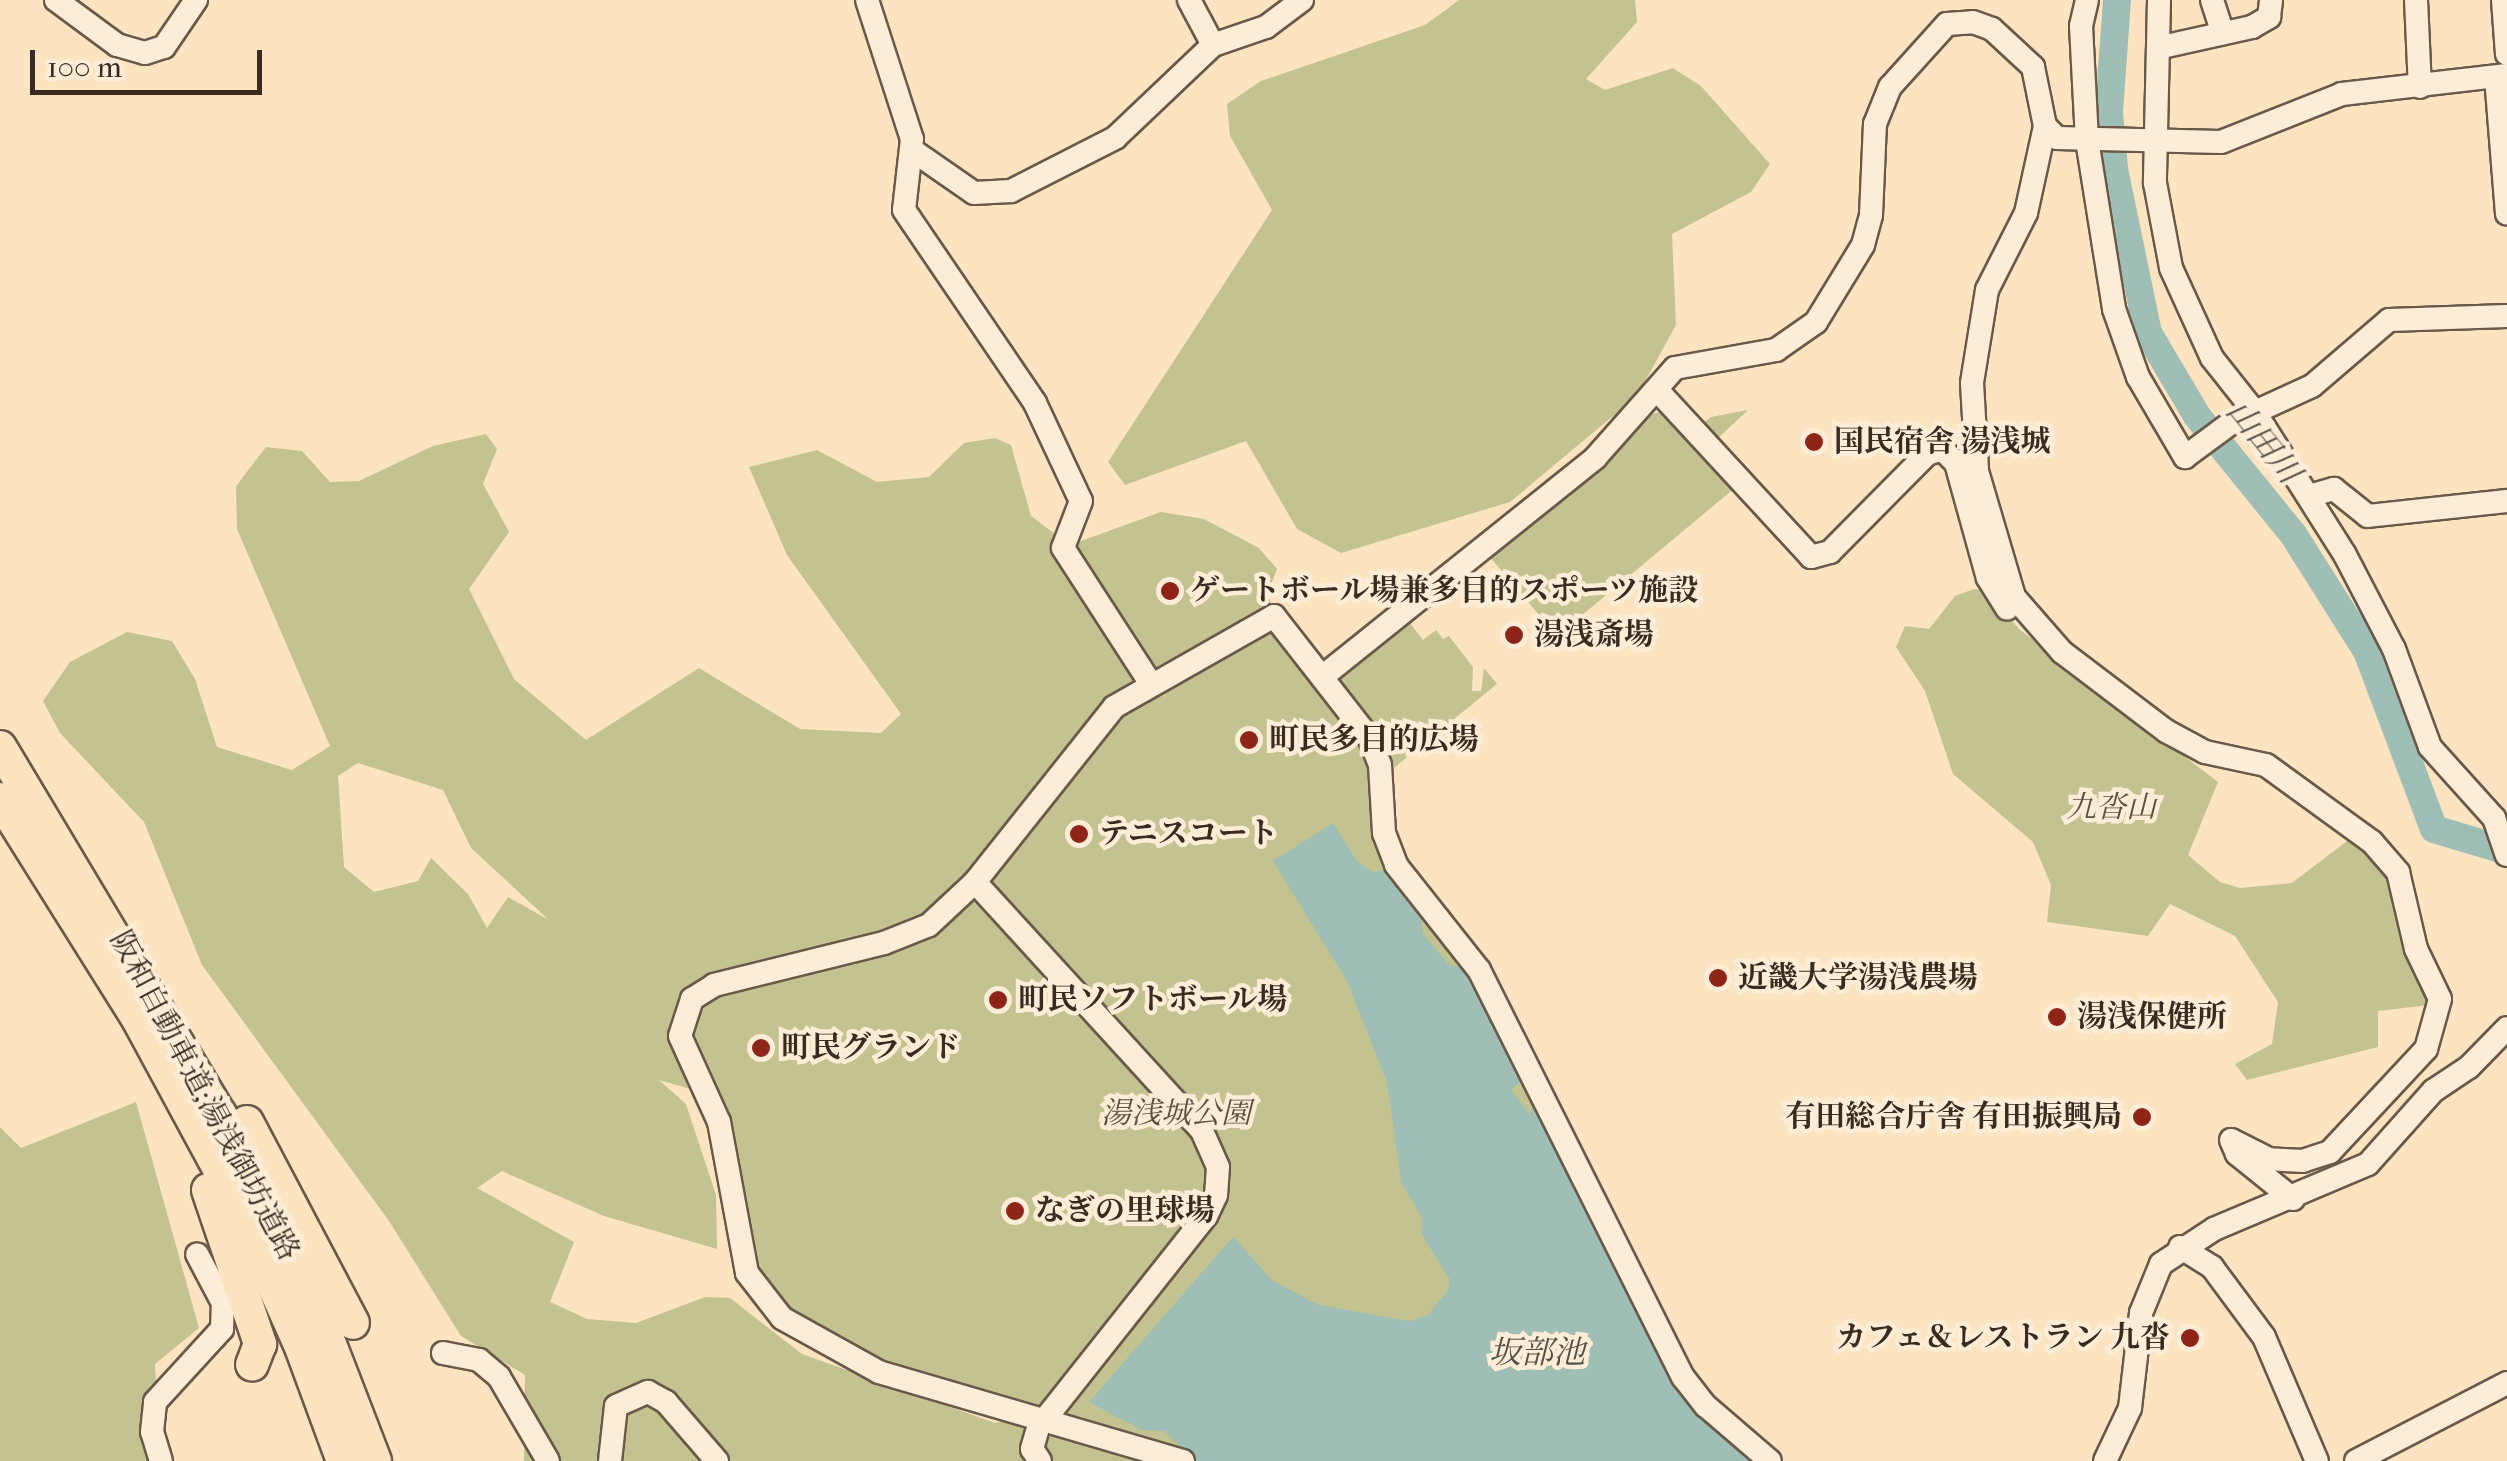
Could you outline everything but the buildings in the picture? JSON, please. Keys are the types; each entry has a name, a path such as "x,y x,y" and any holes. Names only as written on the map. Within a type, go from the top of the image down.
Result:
{"highway":[{"name":"阪和自動車道;湯浅御坊道路","path":"0,747 17,807 68,906 234,1194 302,1346 343,1461"},
{"name":"阪和自動車道;湯浅御坊道路","path":"17,807 108,920 264,1201 375,1461"},
{"path":"68,906 232,1246 260,1344 252,1365"},
{"path":"108,920 249,1125 352,1323"}],"street":[{"path":"56,0 117,45 144,54 164,47 196,0"},
{"path":"866,0 912,150 902,180 904,210 1035,403 1081,501 1062,548 1151,684"},
{"path":"1189,0 1213,45"},
{"path":"1322,677 1595,458 1683,364 1788,345 1830,304 1867,230 1884,97 1947,24 1946,0"},
{"path":"2087,0 2081,45 2091,141 2124,342 2157,416 2185,457 2231,423 2312,386 2390,320 2507,316"},
{"path":"2158,0 2162,47 2150,143 2171,268 2212,358 2254,411 2309,496 2387,634 2430,747 2505,841"},
{"path":"2212,0 2223,32"},
{"path":"2162,47 2262,22 2271,0"},
{"path":"2416,0 2420,87"},
{"path":"2502,0 2507,54"},
{"path":"912,150 974,193 1011,190 1129,129 1175,75 1213,45 1288,5"},
{"path":"1947,24 1973,22 2022,51 2034,67 2046,126 2026,213 1987,290 1970,416 1977,471 2006,578 2040,632"},
{"path":"2046,126 2054,137 2091,141 2221,142 2327,98 2501,76 2507,214"},
{"path":"1658,390 1811,557 1830,552 1927,454 1942,450 1956,463 1997,596 2187,744 2266,765 2360,832 2398,872 2416,949 2440,999 2432,1036 2330,1152 2287,1162 2253,1154 2231,1140 2237,1154 2293,1198"},
{"path":"2309,496 2334,489 2368,516 2507,501"},
{"path":"1183,1461 879,1372 816,1341 764,1301 744,1263 719,1122 680,1036 692,999 714,985 915,932 975,882 1105,716 1151,684 1274,616 1376,752 1384,833 1396,864 1479,970 1684,1377 1706,1406 1770,1461"},
{"path":"975,882 1202,1131 1218,1167 1216,1195 1198,1226 1045,1419 1032,1443 1040,1461"},
{"path":"2122,1461 2145,1299 2161,1264 2180,1247 2368,1164 2433,1090 2470,1067 2507,1028"},
{"path":"2180,1247 2212,1267 2264,1337 2317,1461"},
{"path":"161,1461 152,1432 155,1402 222,1328 223,1304 197,1254"},
{"path":"443,1353 479,1360 498,1376 548,1461"},
{"path":"2356,1461 2507,1383"},
{"path":"610,1461 616,1406 648,1392 666,1402 717,1461"},
{"path":"2106,1461 2130,1408"}],"green space":[{"path":"1459,0 1635,0 1637,22 1586,79 1605,90 1673,68 1701,86 1770,164 1751,192 1672,234 1676,325 1637,396 1510,502 1341,553 1297,529 1246,441 1125,485 1108,462 1272,210 1230,136 1227,104 1261,81 1425,25"},
{"path":"1669,409 1736,487 1557,636 1489,556 1607,460 1647,416"},
{"path":"1748,410 1715,441 1700,426 1711,417"},
{"name":"湯浅城公園","path":"486,434 497,449 483,484 509,532 469,589 514,679 586,740 699,668 800,729 881,733 901,714 787,555 749,467 817,450 877,482 929,477 964,443 995,438 1011,445 1031,516 1070,545 1161,512 1204,519 1259,548 1277,569 1268,592 1274,616 1370,739 1384,833 1429,902 1683,1377 1770,1461 524,1461 525,1375 461,1336 389,1221 202,965 144,822 60,733 43,701 70,662 127,632 172,641 195,679 217,747 292,770 330,746 237,529 236,486 266,447 302,451 330,482 359,481 433,446","holes":["358,763 443,790 471,848 549,920 508,897 487,928 468,894 431,858 418,881 374,892 344,867 338,776","659,1080 701,1092 764,1301 934,1389 1030,1416 995,1423 802,1354 730,1298 705,1297 636,1323 587,1319 550,1302 574,1242 477,1188 502,1171 604,1216 717,1249 716,1195 686,1104"]},
{"name":"九沓山","path":"1974,589 1986,591 2019,629 2218,782 2188,855 2220,882 2240,888 2292,883 2355,835 2390,873 2432,993 2429,1005 2378,1011 2378,1047 2247,1080 2235,1064 2272,1044 2278,1002 2235,936 2170,904 2148,936 2047,922 2051,885 2033,842 1953,774 1925,691 1896,647 1905,626 1929,629 1955,596"},
{"path":"1409,622 1423,640 1436,630 1443,639 1449,636 1473,667 1472,691 1481,691 1484,668 1497,684 1394,768 1381,731 1339,679"},
{"path":"136,1102 199,1328 155,1364 161,1461 0,1461 0,1127 21,1148"}],"water":[{"name":"坂部池","path":"1333,823 1357,861 1372,872 1385,870 1420,909 1423,934 1450,966 1465,966 1521,1081 1511,1090 1530,1115 1533,1103 1670,1378 1753,1461 1196,1461 1164,1431 1142,1430 1089,1402 1233,1237 1273,1281 1319,1305 1409,1321 1428,1315 1448,1290 1450,1280 1422,1235 1421,1216 1401,1182 1387,1082 1347,981 1273,861"}],"waterway":[{"name":"山田川","path":"2117,0 2109,112 2114,169 2148,333 2197,416 2293,534 2367,651 2434,829 2507,851"}],"place":[{"name":"国民宿舎 湯浅城","path":"1814,442"},
{"name":"ゲートボール場兼多目的スポーツ施設","path":"1170,591"},
{"name":"湯浅斎場","path":"1514,635"},
{"name":"町民多目的広場","path":"1249,740"},
{"name":"テニスコート","path":"1079,834"},
{"name":"近畿大学湯浅農場","path":"1718,978"},
{"name":"町民ソフトボール場","path":"998,1000"},
{"name":"湯浅保健所","path":"2057,1017"},
{"name":"町民グランド","path":"761,1048"},
{"name":"有田総合庁舎 有田振興局","path":"2142,1117"},
{"name":"なぎの里球場","path":"1015,1211"},
{"name":"カフェ＆レストラン 九沓","path":"2190,1338"}]}
